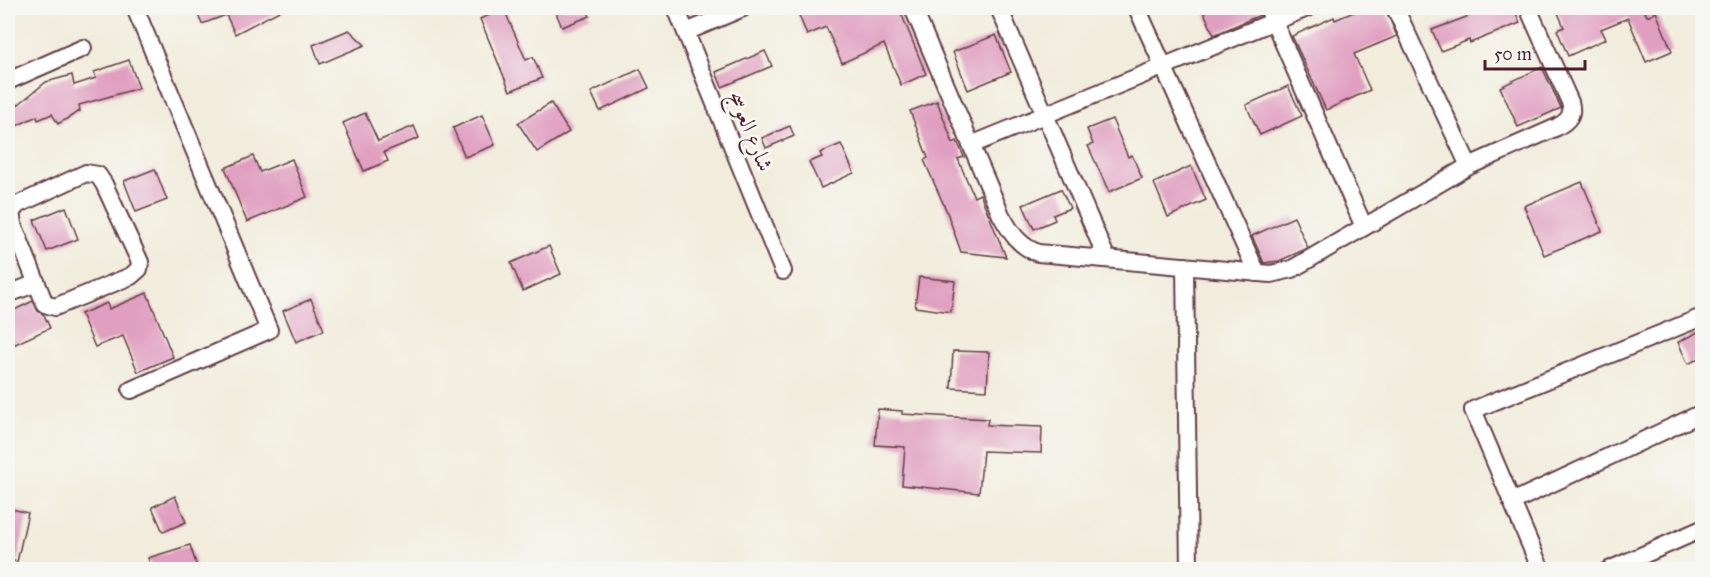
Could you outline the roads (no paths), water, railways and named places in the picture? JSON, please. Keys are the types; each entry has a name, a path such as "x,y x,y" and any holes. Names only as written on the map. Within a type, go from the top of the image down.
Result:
{"street":[{"path":"131,390 269,330 135,8"},
{"name":"شارع العوسج","path":"676,8 783,271"},
{"path":"686,32 743,8"},
{"path":"914,8 1005,222 1017,241 1026,249 1038,253 1271,274 1285,272 1469,166 1563,124 1571,115 1570,102 1528,8"},
{"path":"999,8 1107,259"},
{"path":"1137,8 1257,273"},
{"path":"971,145 1164,66 1271,14 1307,8"},
{"path":"1395,8 1469,166"},
{"path":"1271,14 1364,227"},
{"path":"8,81 83,48"},
{"path":"86,173 98,175 140,262 139,269 131,276 55,307 45,304 37,283 13,224 11,213 17,205 86,173"},
{"path":"1185,266 1189,570"},
{"path":"8,294 37,283"},
{"path":"1541,570 1473,410 1702,317"},
{"path":"1512,502 1702,413"},
{"path":"1609,570 1702,529"}]}
